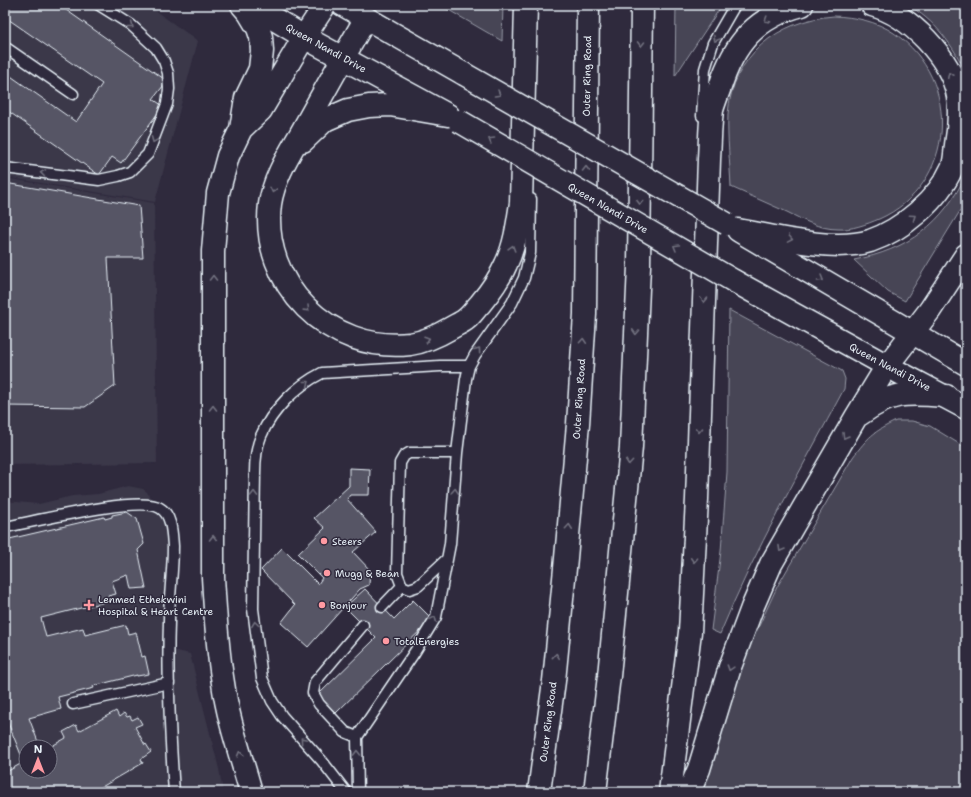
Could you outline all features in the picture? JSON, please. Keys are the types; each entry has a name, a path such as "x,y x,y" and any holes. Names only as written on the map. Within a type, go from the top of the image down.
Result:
{"main road":[{"path":"242,5 250,13 258,28 261,37 262,51 260,69 246,98 241,129 228,156 218,193 213,251 213,577 215,625 223,684 250,792"},
{"name":"Queen Nandi Drive","path":"251,5 304,37 454,118 734,281 886,366 946,396 966,408"},
{"path":"241,129 261,110 304,37 325,5"},
{"path":"343,5 732,227 963,362"},
{"path":"366,18 289,154 275,184 270,203 269,229 273,253 282,274 293,294 310,312 332,328 356,339 385,345 411,344 440,334 466,320 488,294 507,264 516,234 521,203 526,5"},
{"name":"Outer Ring Road","path":"539,792 554,681 578,424 583,345 588,5"},
{"path":"595,792 609,676 631,447 639,266 642,5"},
{"path":"670,792 690,632 697,507 707,207 712,110 723,78 741,42 766,20 784,11 802,5"},
{"path":"732,227 805,242 840,245 868,241 890,233 918,213 940,187 952,168 960,117 957,95 952,79 934,48 923,36 908,23 894,14 872,5"},
{"path":"289,154 325,120 348,110 369,106 390,105 454,118"},
{"path":"689,792 699,769 730,667 757,596 772,564 886,366 930,310 966,255"},
{"path":"856,417 881,401 900,394 946,396"}],"lane":[{"path":"5,168 99,180 130,172 148,154 167,104 169,89 168,74 164,61 156,48 131,25 98,5"},
{"path":"358,792 357,737 414,653 436,617 452,524 457,454 466,379 470,366 474,355 512,303 524,278 529,260 533,102 530,5"},
{"path":"707,207 701,134 705,69 713,43 735,5"},
{"path":"5,47 73,94"},
{"path":"346,792 322,761 282,716 272,701 262,678 253,609 256,452 261,436 272,416 287,398 322,373 440,366 470,366"},
{"path":"447,559 418,586 409,589 402,586 396,573 399,478 402,459 406,454 414,452 457,454"},
{"path":"5,528 69,514 127,504 147,504 160,507 168,516 173,546 169,623 169,707 174,792"},
{"path":"382,607 402,586"},
{"path":"357,737 346,732 319,704 314,693 314,682 362,625"},
{"path":"73,704 170,683"}],"shaded area":[{"path":"5,5 147,5 198,41 155,202 5,177"},
{"path":"440,5 503,5 502,41"},
{"path":"676,5 722,5 675,76"},
{"path":"907,5 966,5 966,73 956,53 942,34 926,18"},
{"path":"834,16 850,17 873,23 880,25 894,33 916,53 932,77 940,104 941,131 936,158 924,182 905,203 879,219 848,229 831,229 811,224 731,187 728,114 731,93 738,75 749,59 762,45 777,33 794,25 814,19"},
{"path":"966,174 966,199 905,301 888,292 854,260 891,249 907,242 922,232 935,221 947,207"},
{"path":"5,178 154,203 157,463 5,465"},
{"path":"729,310 842,371 845,379 844,389 763,540 720,634 711,630 721,551 727,472"},
{"path":"896,421 912,421 930,426 966,448 966,792 702,792 747,652 777,587 853,457 863,444 872,436 882,428"},
{"name":"Lenmed Ethekwini Hospital & Heart Centre","path":"128,486 143,489 147,492 159,513 172,512 173,650 190,654 219,769 223,792 5,792 5,501 39,504 72,496 98,494"}],"building":[{"path":"5,5 59,5 167,81 153,99 163,106 121,163 112,157 99,175 5,109 5,72 76,122 102,84 5,17"},
{"path":"5,183 139,206 143,258 108,258 115,386 85,407 5,406"},
{"path":"349,468 370,469 369,495 350,495 347,499 376,532 353,552 370,570 369,585 360,589 308,647 281,623 295,605 261,570 282,548 318,584 322,578 298,554 325,528 314,518 349,486"},
{"path":"127,512 137,519 144,544 138,550 146,588 131,589 128,575 112,581 116,594 108,596 109,601 41,618 46,637 83,628 85,635 126,625 128,634 136,632 142,657 145,656 149,674 137,675 93,686 94,688 58,697 61,709 29,718 37,739 18,739 18,747 8,723 5,724 5,540 104,517 105,519 112,517 112,515"},
{"path":"365,589 394,619 413,600 432,619 336,713 318,695 376,638 345,607"},
{"path":"116,711 119,717 124,713 127,717 130,716 132,720 138,717 142,724 135,727 145,745 146,744 151,752 141,759 143,763 93,792 5,792 5,768 8,771 18,765 18,779 58,779 58,742 66,738 63,732 76,725 79,731"}],"place":[{"name":"Steers","path":"324,541"},
{"name":"Mugg & Bean","path":"327,573"},
{"name":"Lenmed Ethekwini Hospital & Heart Centre","path":"89,605"},
{"name":"Bonjour","path":"322,605"},
{"name":"TotalEnergies","path":"386,641"}]}
